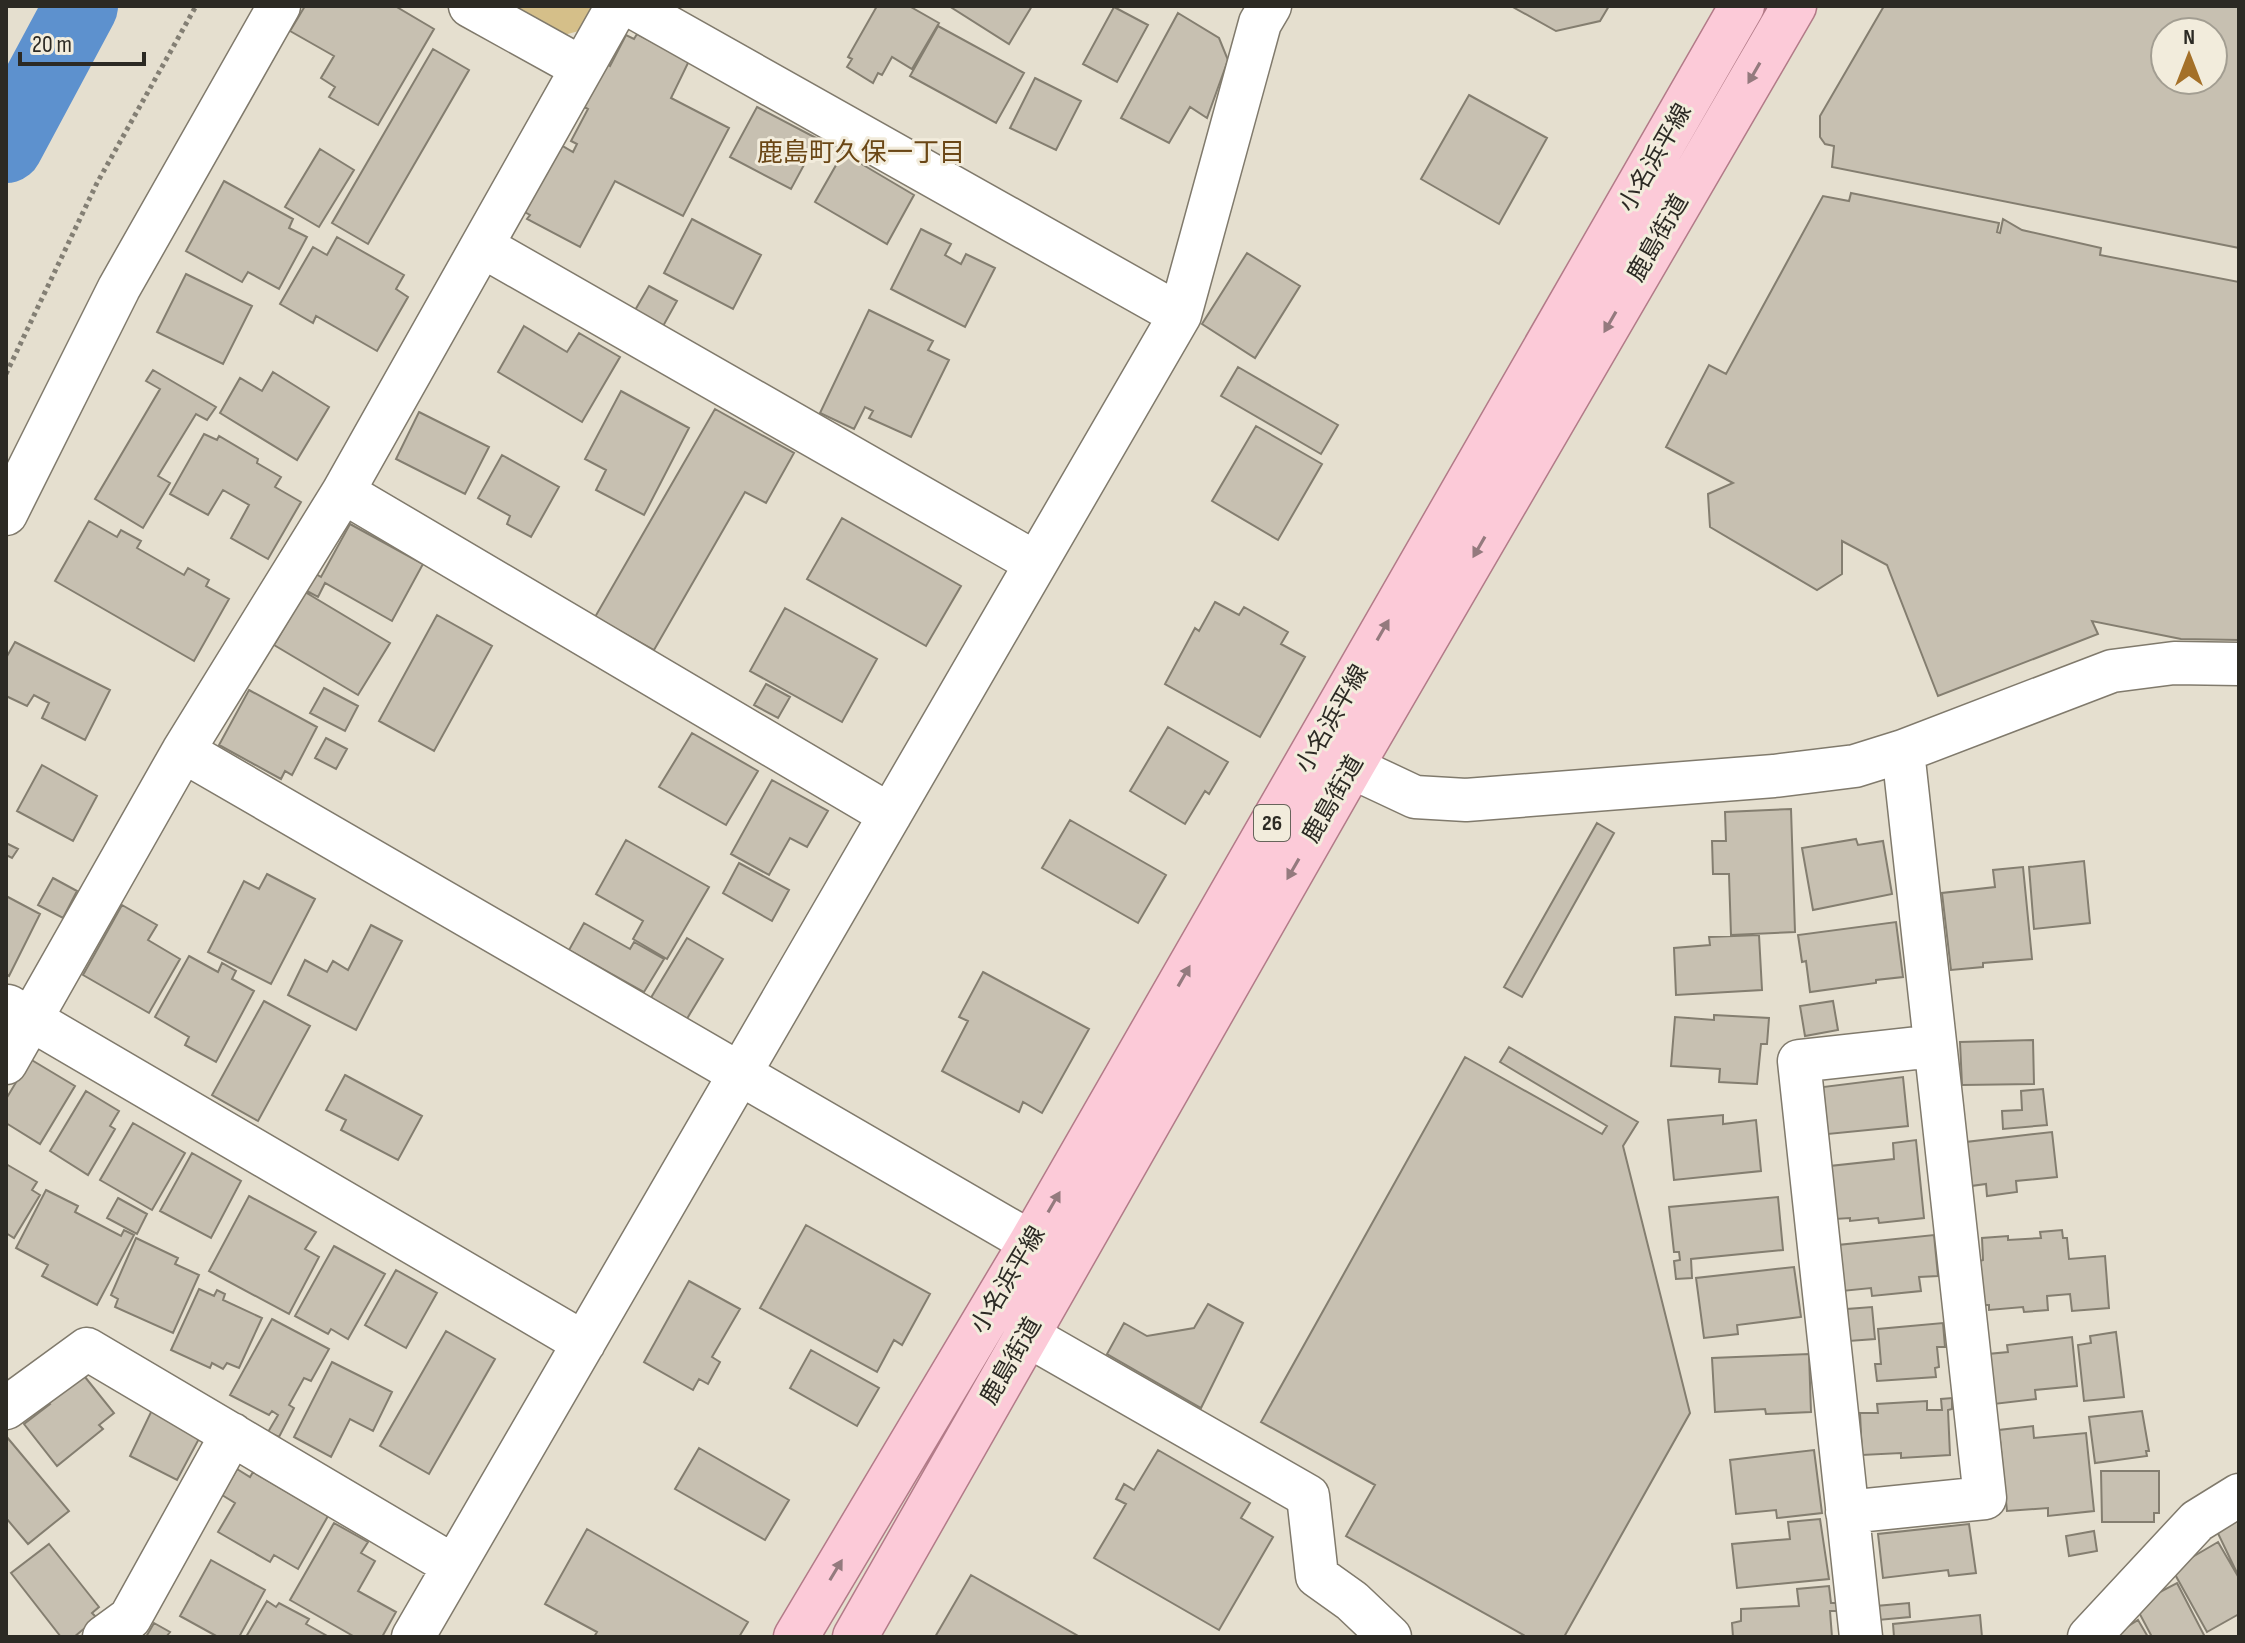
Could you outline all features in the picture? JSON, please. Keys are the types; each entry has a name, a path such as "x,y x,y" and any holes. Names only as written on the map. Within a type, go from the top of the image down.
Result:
{"main road":[{"name":"小名浜平線","path":"796,1637 1049,1253 1742,6"},
{"name":"鹿島街道","path":"855,1637 1025,1334 1049,1253 1351,767 1794,6"}],"street":[{"path":"6,514 119,288 279,6"},
{"path":"470,6 582,68"},
{"path":"6,1063 18,1013 343,492 617,6"},
{"path":"631,6 1180,315"},
{"path":"413,1637 1180,315 1252,12"},
{"path":"482,246 1036,563"},
{"path":"343,492 890,815"},
{"path":"1351,767 1415,797 1466,800 1774,776 1855,766 1903,751 2112,671 2174,663 2239,664"},
{"path":"183,751 1049,1253"},
{"path":"1847,1512 1985,1498 1903,751"},
{"path":"18,1013 584,1343"},
{"path":"1861,1637 1799,1061 1935,1046"},
{"path":"1025,1334 1308,1496 1317,1576 1352,1601 1390,1637"},
{"path":"6,1408 87,1349 454,1566"},
{"path":"104,1637 130,1618 232,1434"},
{"path":"2089,1637 2197,1521 2239,1495"}],"path":[{"path":"6,374 97,183 196,6"}],"shaded area":[{"path":"506,6 593,6 579,31 560,36"}],"building":[{"path":"305,6 395,6 434,29 378,125 329,97 335,87 321,78 334,56 290,31"},
{"path":"877,6 909,6 939,23 912,69 892,57 882,75 878,73 873,83 847,67 852,59 848,57"},
{"path":"949,6 1032,6 1009,44"},
{"path":"1511,6 1609,6 1600,21 1556,31"},
{"path":"1884,6 2239,6 2239,248 1832,167 1834,146 1825,144 1820,137 1820,116"},
{"path":"1114,7 1148,25 1117,82 1083,64"},
{"path":"1178,13 1219,38 1228,60 1207,118 1190,107 1169,143 1121,118"},
{"path":"938,26 1024,73 996,123 910,76"},
{"path":"637,34 689,61 671,98 729,128 683,216 615,181 580,247 527,219 530,215 523,211 559,144 573,152 577,144 571,141 588,109 584,107 607,64 610,66 626,35 634,39"},
{"path":"433,49 469,70 368,244 332,223"},
{"path":"1035,78 1081,101 1056,150 1010,128"},
{"path":"1469,95 1547,138 1499,224 1421,179"},
{"path":"757,107 818,139 791,189 730,157"},
{"path":"320,149 354,170 319,227 285,207"},
{"path":"843,153 914,195 887,244 815,202"},
{"path":"224,181 293,219 289,228 307,237 279,289 248,272 242,282 186,251"},
{"path":"1851,193 1999,223 1997,232 2000,233 2003,219 2022,230 2101,248 2100,255 2239,282 2239,640 2181,639 2092,621 2098,634 1938,696 1887,565 1842,541 1842,574 1817,590 1710,527 1708,494 1733,483 1666,447 1709,365 1726,374 1823,196 1849,201"},
{"path":"692,219 761,255 733,309 664,273"},
{"path":"921,229 951,244 945,255 961,264 966,254 995,268 965,327 891,289"},
{"path":"337,237 404,275 396,289 408,297 377,351 316,316 313,323 280,304 313,247 327,255"},
{"path":"1247,253 1300,286 1255,358 1202,324"},
{"path":"186,274 252,306 223,364 157,332"},
{"path":"649,286 677,301 662,328 634,312"},
{"path":"869,310 933,341 928,350 949,360 911,437 869,418 873,411 865,407 854,429 820,413"},
{"path":"524,326 567,352 579,333 620,357 582,422 498,372"},
{"path":"1238,367 1338,425 1321,454 1221,396"},
{"path":"153,370 216,407 207,420 196,414 158,476 170,483 143,528 95,499 160,389 146,381"},
{"path":"273,372 329,407 297,460 220,413 240,378 262,391"},
{"path":"621,391 689,428 644,515 596,490 606,470 585,459"},
{"path":"715,409 794,453 766,503 745,492 654,650 595,617"},
{"path":"419,412 489,447 465,494 396,459"},
{"path":"1256,426 1322,464 1278,540 1212,501"},
{"path":"204,434 217,440 219,436 258,459 257,463 281,477 275,487 301,502 268,559 231,538 249,505 223,490 208,515 170,494"},
{"path":"502,455 559,487 531,537 507,524 510,516 478,498"},
{"path":"842,518 961,586 926,646 807,579"},
{"path":"89,521 117,537 121,530 141,541 137,548 184,575 188,568 209,580 206,586 229,599 194,661 55,581"},
{"path":"350,524 423,564 392,621 325,583 318,597 305,590 314,573 321,577"},
{"path":"305,592 390,643 358,695 274,645"},
{"path":"1215,602 1239,615 1244,607 1288,632 1281,644 1305,657 1260,737 1165,684 1195,628 1199,631"},
{"path":"785,608 877,659 842,722 750,671"},
{"path":"437,615 492,646 434,751 379,721"},
{"path":"15,642 110,690 85,740 42,718 49,703 34,695 27,706 6,696 6,658"},
{"path":"766,684 790,697 778,718 754,705"},
{"path":"324,688 358,706 345,731 310,713"},
{"path":"249,690 317,727 292,775 285,771 281,779 219,745"},
{"path":"1168,727 1228,762 1209,794 1205,791 1185,824 1130,791"},
{"path":"692,733 758,771 726,825 659,787"},
{"path":"326,738 347,749 336,769 315,758"},
{"path":"42,765 97,796 73,841 17,811"},
{"path":"772,780 828,811 807,847 790,838 769,875 731,854"},
{"path":"1791,809 1795,932 1731,935 1729,874 1713,874 1712,841 1726,841 1725,812"},
{"path":"1070,820 1166,875 1138,923 1042,868"},
{"path":"1597,823 1614,833 1522,997 1504,987"},
{"path":"1856,839 1858,845 1883,841 1892,894 1813,910 1802,848"},
{"path":"626,840 709,887 667,959 633,939 643,921 596,894"},
{"path":"6,843 18,849 12,858 6,855"},
{"path":"2084,861 2090,923 2034,929 2029,867"},
{"path":"739,863 789,890 772,921 723,893"},
{"path":"2023,867 2032,959 1983,963 1983,967 1951,970 1942,893 1995,887 1993,870"},
{"path":"267,874 315,899 271,984 208,952 244,881 259,889"},
{"path":"53,878 77,891 63,918 38,905"},
{"path":"6,896 40,914 9,976 6,974"},
{"path":"122,905 157,925 148,940 180,959 149,1013 83,975"},
{"path":"1896,922 1903,977 1810,992 1806,961 1802,962 1798,935"},
{"path":"584,923 630,949 634,942 664,959 644,992 569,950"},
{"path":"371,925 402,941 356,1030 288,995 305,960 327,972 333,961 348,970"},
{"path":"1759,935 1762,990 1676,995 1674,948 1710,945 1709,937"},
{"path":"687,938 723,959 685,1022 649,1001"},
{"path":"189,956 218,972 222,963 236,971 232,979 254,991 216,1062 185,1045 189,1037 155,1017"},
{"path":"983,972 1089,1029 1042,1113 1023,1102 1019,1112 942,1071 968,1021 959,1017"},
{"path":"264,1001 310,1026 258,1121 212,1095"},
{"path":"1833,1001 1838,1030 1805,1036 1800,1006"},
{"path":"1714,1015 1769,1018 1767,1044 1761,1044 1757,1084 1719,1082 1720,1069 1671,1066 1675,1017 1714,1020"},
{"path":"2033,1040 2034,1084 1962,1085 1960,1042"},
{"path":"1509,1047 1638,1122 1623,1146 1690,1413 1564,1637 1527,1637 1346,1536 1375,1485 1261,1422 1465,1057 1602,1134 1607,1126 1500,1062"},
{"path":"30,1059 75,1086 40,1144 6,1123 6,1099"},
{"path":"345,1075 422,1116 398,1160 341,1130 346,1120 326,1110"},
{"path":"1903,1077 1908,1126 1828,1134 1823,1087"},
{"path":"2043,1089 2047,1125 2003,1129 2002,1111 2022,1110 2021,1091"},
{"path":"86,1091 119,1111 110,1126 115,1129 88,1175 50,1151"},
{"path":"1723,1115 1723,1124 1756,1120 1761,1171 1674,1180 1668,1120"},
{"path":"133,1123 185,1153 152,1210 100,1180"},
{"path":"2052,1132 2057,1177 2016,1181 2017,1192 1987,1196 1986,1184 1971,1186 1966,1142"},
{"path":"1916,1140 1924,1218 1879,1223 1878,1218 1835,1219 1830,1166 1894,1159 1893,1143"},
{"path":"192,1153 241,1181 211,1238 160,1211"},
{"path":"6,1164 37,1182 32,1190 40,1195 14,1238 6,1233"},
{"path":"46,1190 78,1206 75,1212 121,1236 124,1230 134,1235 97,1305 42,1276 48,1265 16,1248"},
{"path":"249,1196 316,1232 305,1249 319,1257 289,1314 209,1271"},
{"path":"1778,1197 1783,1250 1691,1259 1692,1278 1676,1279 1674,1261 1680,1260 1679,1252 1674,1252 1669,1207"},
{"path":"118,1198 147,1214 137,1234 107,1218"},
{"path":"806,1225 930,1294 902,1345 894,1340 877,1372 760,1308"},
{"path":"2062,1230 2063,1238 2067,1238 2069,1259 2105,1256 2109,1308 2072,1311 2070,1294 2047,1296 2048,1310 2024,1312 2023,1307 1989,1310 1989,1305 1983,1305 1982,1238 2041,1238 2040,1232"},
{"path":"1934,1235 1938,1276 1919,1277 1921,1291 1872,1296 1871,1288 1842,1291 1838,1245"},
{"path":"136,1238 178,1258 175,1264 199,1275 173,1333 115,1307 118,1299 111,1295"},
{"path":"334,1246 385,1274 348,1339 331,1329 328,1334 295,1316"},
{"path":"1794,1267 1801,1317 1737,1325 1738,1334 1704,1338 1696,1278"},
{"path":"396,1270 437,1293 406,1348 365,1325"},
{"path":"689,1281 740,1309 712,1357 720,1362 708,1384 699,1379 693,1390 644,1362"},
{"path":"199,1289 214,1296 217,1290 225,1294 223,1300 262,1318 239,1368 227,1363 223,1369 212,1363 210,1368 171,1350"},
{"path":"1208,1304 1243,1323 1201,1408 1107,1354 1124,1323 1147,1336 1194,1328"},
{"path":"1872,1307 1875,1339 1849,1341 1847,1309"},
{"path":"272,1319 329,1349 311,1381 304,1378 289,1405 294,1408 279,1437 268,1432 278,1415 272,1411 269,1415 230,1395"},
{"path":"1943,1323 1945,1347 1937,1347 1939,1367 1935,1368 1936,1377 1877,1381 1875,1364 1881,1364 1878,1329"},
{"path":"446,1331 495,1359 429,1474 380,1446"},
{"path":"2116,1332 2124,1397 2084,1401 2078,1345 2091,1343 2090,1336"},
{"path":"2072,1337 2077,1386 2035,1390 2036,1399 1994,1404 1988,1354 2008,1352 2007,1345"},
{"path":"811,1350 879,1388 857,1426 790,1388"},
{"path":"1809,1354 1811,1412 1766,1414 1765,1409 1715,1412 1712,1358"},
{"path":"332,1362 392,1392 373,1431 350,1419 331,1457 294,1437"},
{"path":"81,1372 114,1413 99,1425 103,1429 57,1466 24,1424 50,1404 46,1399"},
{"path":"1952,1398 1952,1409 1948,1410 1950,1455 1901,1458 1901,1453 1862,1455 1860,1413 1878,1413 1877,1404 1927,1401 1927,1410 1942,1410 1941,1399"},
{"path":"152,1410 201,1435 177,1480 130,1456"},
{"path":"2142,1411 2149,1451 2146,1451 2147,1456 2095,1463 2089,1417"},
{"path":"2033,1426 2034,1438 2086,1433 2094,1511 2048,1516 2048,1508 2007,1511 1999,1430"},
{"path":"6,1436 69,1511 28,1544 6,1518"},
{"path":"699,1448 789,1500 765,1540 675,1489"},
{"path":"1158,1450 1250,1503 1241,1518 1273,1537 1219,1630 1094,1558 1126,1504 1116,1499 1124,1484 1134,1490"},
{"path":"1814,1450 1822,1513 1777,1518 1776,1510 1736,1514 1730,1460"},
{"path":"237,1469 250,1477 253,1472 328,1516 298,1569 274,1555 270,1562 218,1532 235,1503 222,1495"},
{"path":"2101,1471 2159,1471 2159,1513 2154,1513 2154,1522 2102,1522"},
{"path":"2239,1511 2239,1577 2213,1523"},
{"path":"1820,1519 1829,1579 1737,1588 1732,1544 1790,1539 1788,1522"},
{"path":"334,1523 368,1542 361,1553 375,1561 358,1591 396,1612 382,1637 355,1637 290,1600"},
{"path":"1969,1524 1976,1573 1949,1576 1948,1570 1883,1578 1878,1534"},
{"path":"587,1529 748,1622 739,1637 594,1637 597,1632 545,1604"},
{"path":"2094,1531 2097,1551 2069,1556 2066,1536"},
{"path":"2218,1542 2239,1578 2239,1614 2207,1632 2172,1569"},
{"path":"49,1544 99,1607 92,1613 97,1618 74,1637 61,1637 11,1573"},
{"path":"211,1560 265,1590 239,1637 218,1637 180,1616"},
{"path":"971,1575 1080,1637 935,1637"},
{"path":"2177,1583 2205,1637 2152,1637 2135,1605"},
{"path":"1829,1586 1831,1603 1837,1603 1837,1611 1830,1611 1832,1637 1733,1637 1732,1623 1741,1621 1741,1609 1799,1606 1797,1589"},
{"path":"267,1601 276,1607 279,1603 309,1619 306,1624 329,1637 246,1637"},
{"path":"1909,1603 1910,1617 1878,1620 1876,1606"},
{"path":"1980,1615 1982,1637 1894,1637 1893,1624"},
{"path":"2138,1620 2148,1637 2111,1637"},
{"path":"154,1623 170,1632 166,1637 146,1637"}],"waterway":[{"path":"6,146 81,6"}],"district":[{"name":"鹿島町久保一丁目","path":"861,153"}]}
